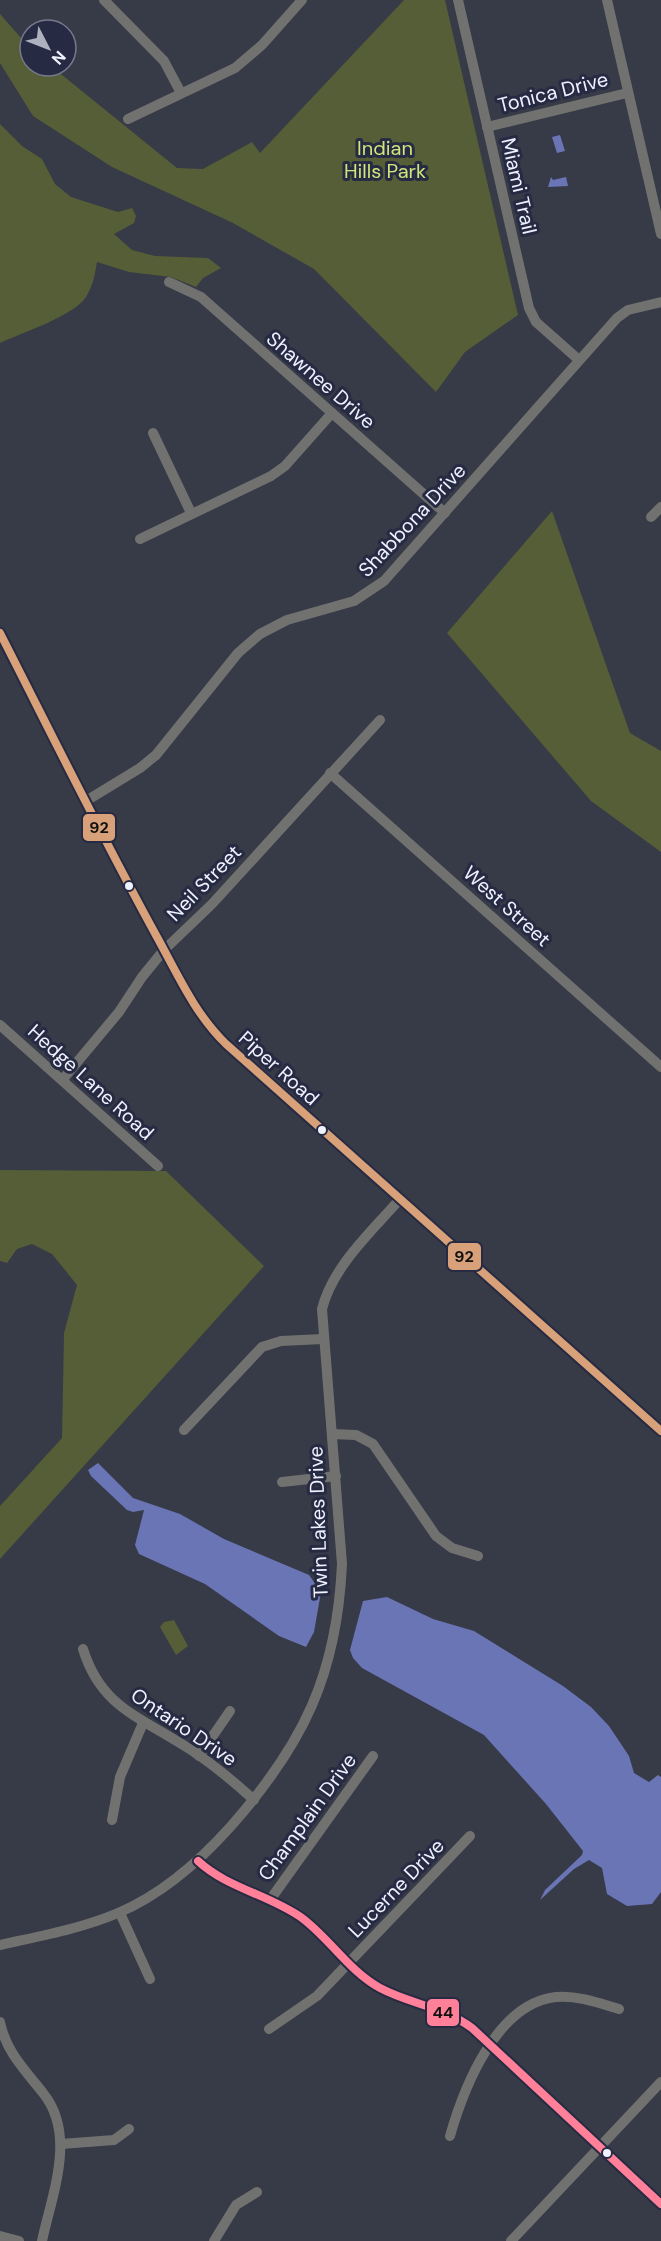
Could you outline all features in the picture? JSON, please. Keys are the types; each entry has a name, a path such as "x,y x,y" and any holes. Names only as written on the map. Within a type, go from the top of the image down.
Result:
{"street":[{"path":"104,0 164,61 181,93"},
{"name":"Miami Trail","path":"458,0 529,308 536,322 579,360"},
{"path":"607,0 661,234"},
{"path":"128,119 235,69 249,58 294,3"},
{"name":"Tonica Drive","path":"487,127 627,93"},
{"name":"Shawnee Drive","path":"169,282 201,297 445,513"},
{"name":"Shabbona Drive","path":"86,801 140,768 156,754 229,663 248,644 287,620 339,607 373,590 390,575 622,314 661,302"},
{"path":"140,539 271,476 285,465 332,413"},
{"path":"153,433 191,513"},
{"path":"651,517 661,507"},
{"name":"Piper Road","path":"0,633 164,950 199,1012 217,1035 661,1431"},
{"name":"Neil Street","path":"63,1079 119,1012 142,977 164,950 212,904 380,720"},
{"name":"West Street","path":"330,773 661,1067"},
{"name":"Hedge Lane Road","path":"0,1025 158,1166"},
{"name":"Twin Lakes Drive","path":"0,1945 66,1931 120,1912 165,1887 198,1862 254,1800 284,1760 304,1725 330,1656 339,1605 342,1564 322,1309 329,1285 400,1199"},
{"path":"184,1430 265,1340 323,1339"},
{"path":"332,1434 356,1435 373,1444 436,1536 452,1548 478,1556"},
{"path":"282,1482 336,1476"},
{"name":"Ontario Drive","path":"83,1649 88,1666 103,1689 118,1705 143,1723 199,1756 254,1800"},
{"path":"199,1756 230,1711"},
{"path":"112,1820 120,1777 143,1723"},
{"name":"Champlain Drive","path":"270,1900 373,1756"},
{"name":"Lucerne Drive","path":"269,2029 317,1996 470,1836"},
{"path":"198,1862 209,1872 270,1900 302,1918 348,1964 381,1989 427,2005 463,2022 490,2044 661,2204"},
{"path":"120,1912 150,1979"},
{"path":"450,2136 458,2109 490,2044 524,2009 538,2001 573,1997 619,2009"},
{"path":"0,2022 15,2059 50,2103 58,2123 61,2144 42,2241"},
{"path":"511,2241 661,2082"},
{"path":"61,2144 114,2140 129,2129"},
{"path":"214,2241 236,2205 257,2192"},
{"path":"0,2235 19,2241"}],"green space":[{"name":"Indian Hills Park","path":"404,0 445,0 518,315 465,352 436,392 314,269 233,223 112,167 33,116 0,63 0,14 18,34 18,78 66,78 177,168 203,169 252,142 260,153"},
{"path":"0,124 22,146 42,159 55,184 71,197 118,212 132,208 136,216 134,223 114,234 132,250 155,256 208,258 221,268 203,278 196,287 171,277 129,272 97,262 90,289 80,304 59,317 0,343"},
{"path":"552,511 630,733 661,751 661,852 591,801 447,633"},
{"path":"0,1170 166,1171 264,1266 0,1559 0,1506 62,1438 64,1333 77,1285 52,1254 32,1244 17,1249 7,1263 0,1261"},
{"path":"174,1620 188,1646 176,1655 160,1627 164,1622"}],"water":[{"path":"560,135 565,151 557,153 552,137"},
{"path":"551,177 553,180 566,177 568,186 548,187"},
{"path":"98,1463 133,1498 180,1514 224,1539 309,1575 321,1592 314,1632 306,1647 279,1636 205,1584 139,1554 135,1545 144,1510 133,1512 127,1510 91,1476 88,1470"},
{"path":"387,1597 433,1619 474,1631 563,1686 591,1707 609,1726 629,1756 634,1773 649,1782 658,1775 661,1777 661,1892 652,1904 627,1906 607,1894 602,1868 589,1860 574,1869 540,1900 545,1890 582,1855 583,1851 546,1804 484,1735 362,1668 353,1658 350,1650 363,1601"}],"transit line":[{"name":"92","path":"0,633 77,786 188,993 205,1020 226,1044 661,1431"},
{"name":"44","path":"198,1861 222,1878 302,1918 359,1973 380,1988 450,2015 472,2028 661,2204"}]}
